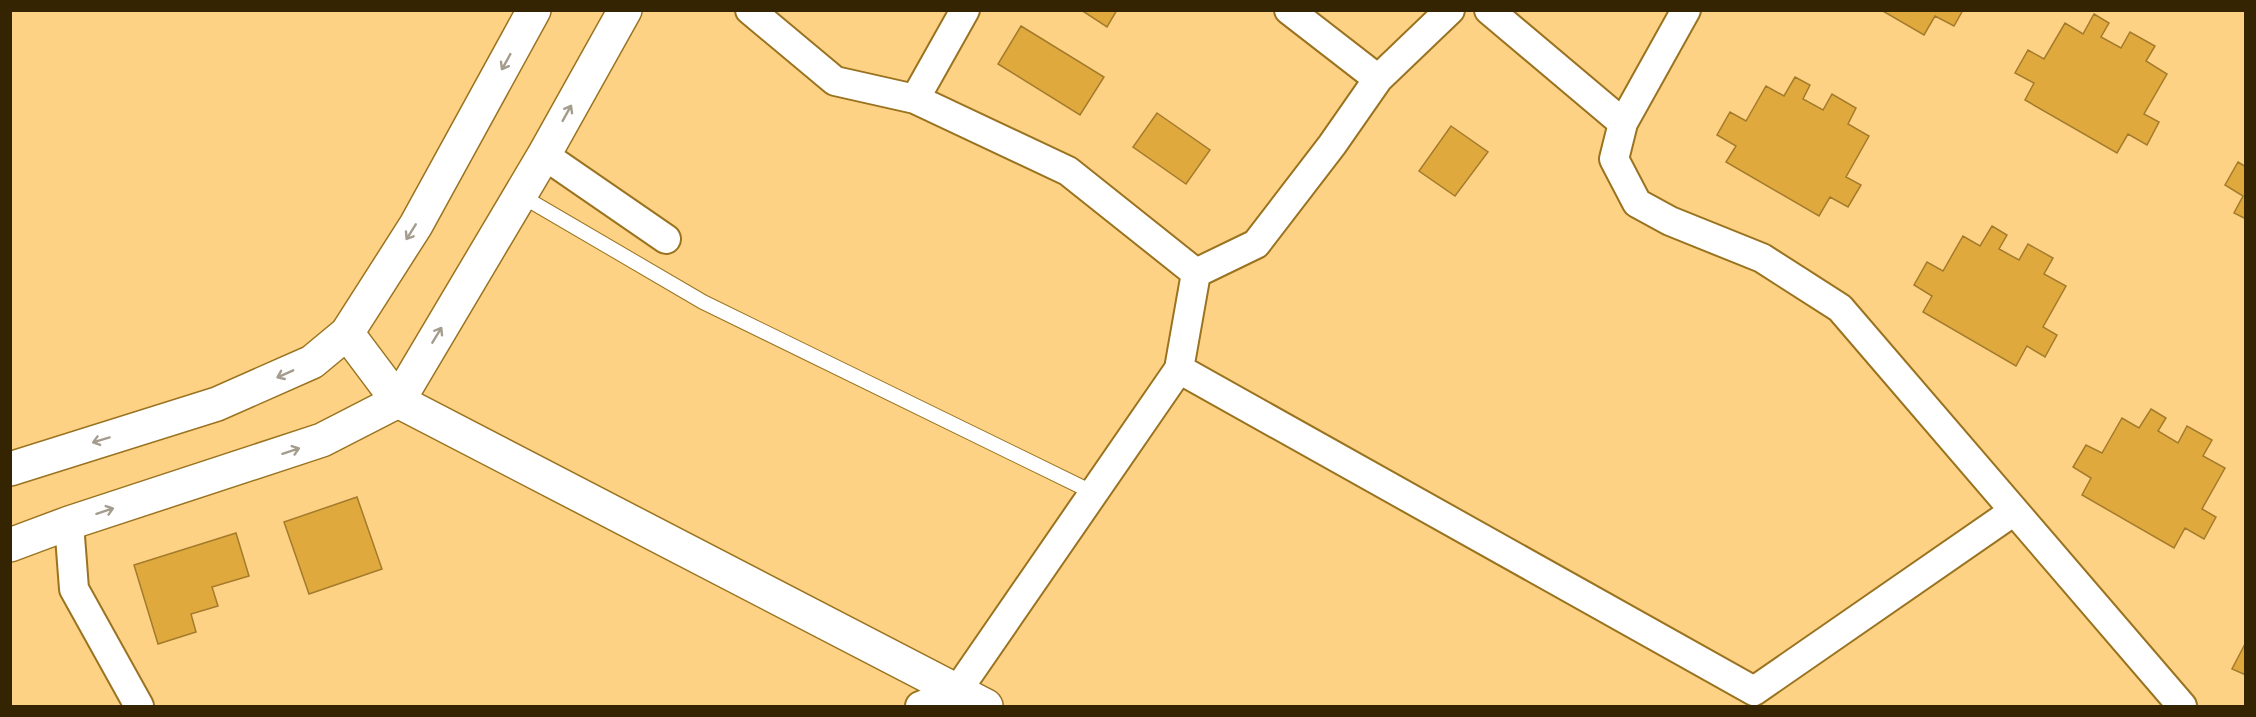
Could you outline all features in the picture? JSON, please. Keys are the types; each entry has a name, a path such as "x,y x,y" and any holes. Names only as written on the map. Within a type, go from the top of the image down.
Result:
{"main road":[{"path":"10,469 217,404 312,362 347,333 416,225 534,10"},
{"path":"10,545 69,523 322,440 398,401 544,155 625,10"},
{"path":"347,333 398,401 986,706"}],"street":[{"path":"750,10 835,81 915,99 1068,171 1196,273"},
{"path":"915,99 965,10"},
{"path":"1289,10 1378,79"},
{"path":"1196,273 1256,244 1332,145 1378,79 1450,10"},
{"path":"1489,10 1623,123"},
{"path":"1686,10 1623,123 1614,159 1637,203 1670,220 1762,258 1839,308 2182,706"},
{"path":"544,155 666,239"},
{"path":"920,706 957,691 1179,369 1196,273"},
{"path":"1179,369 1750,699 2014,511"},
{"path":"69,523 74,589 139,706"}],"lane":[{"path":"520,195 703,302 1094,493"}],"building":[{"path":"1081,10 1117,10 1107,27"},
{"path":"1881,10 1963,10 1954,26 1935,16 1924,35"},
{"path":"2094,14 2109,23 2101,37 2121,48 2130,32 2155,46 2146,61 2167,74 2144,114 2159,122 2147,145 2128,134 2117,153 2025,100 2034,83 2015,73 2028,50 2044,59 2065,23 2083,34"},
{"path":"1021,26 1104,77 1080,115 998,64"},
{"path":"1795,77 1810,85 1803,99 1823,110 1832,94 1856,108 1848,124 1869,136 1846,177 1861,185 1848,207 1830,197 1819,216 1726,162 1736,146 1717,135 1730,112 1746,121 1766,86 1784,96"},
{"path":"1157,113 1210,150 1186,184 1133,147"},
{"path":"1451,126 1488,152 1455,196 1419,171"},
{"path":"2238,162 2246,167 2246,219 2234,213 2243,196 2225,185"},
{"path":"1992,226 2007,235 1999,249 2019,260 2028,244 2053,258 2044,274 2066,286 2043,327 2057,335 2045,357 2027,346 2016,366 1923,312 1932,296 1914,285 1927,262 1943,271 1963,236 1980,246"},
{"path":"2151,409 2166,418 2158,431 2178,443 2187,426 2212,440 2203,456 2225,468 2202,509 2216,517 2204,539 2185,528 2174,548 2082,495 2091,478 2073,467 2086,445 2102,453 2122,418 2139,428"},
{"path":"357,497 382,569 309,594 284,522"},
{"path":"236,533 249,576 212,587 218,606 191,614 196,632 158,644 134,565"},
{"path":"2246,642 2246,675 2232,669"}]}
